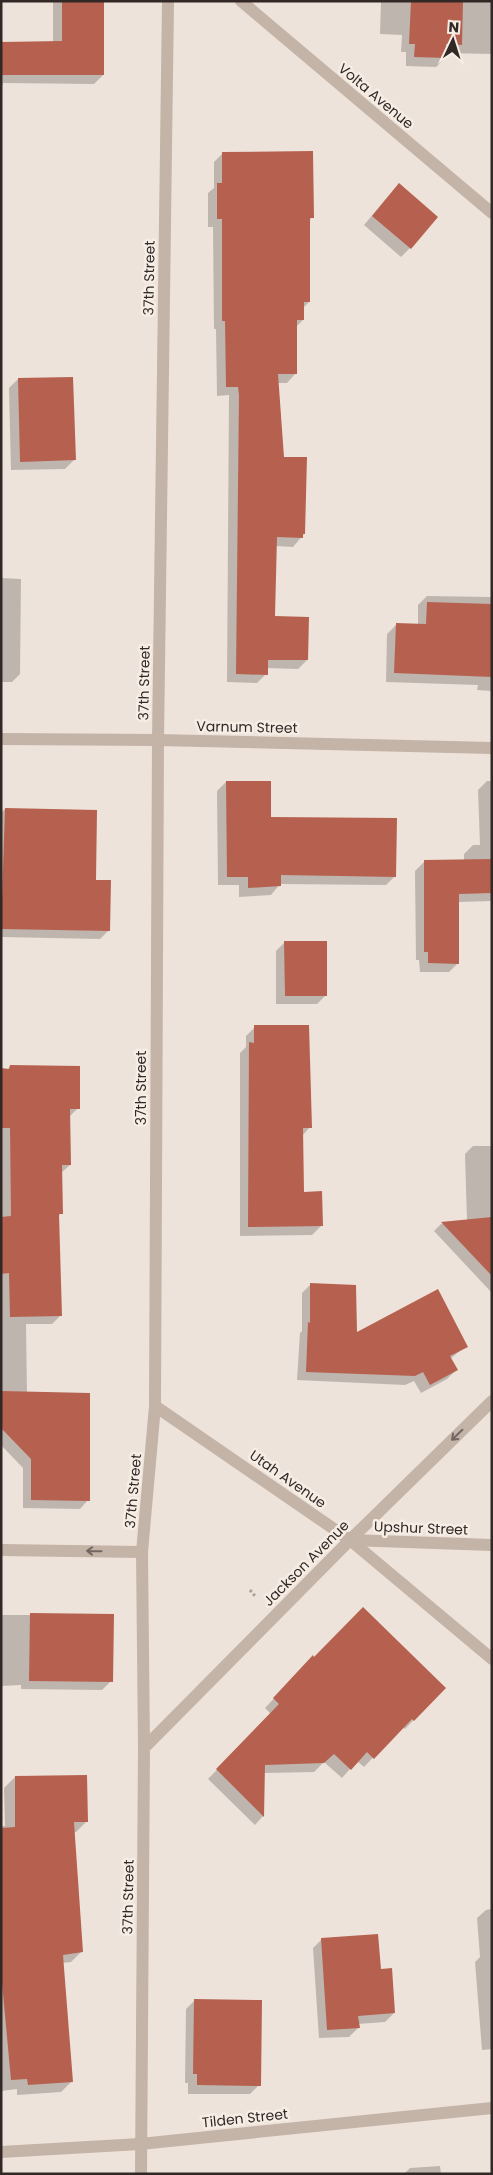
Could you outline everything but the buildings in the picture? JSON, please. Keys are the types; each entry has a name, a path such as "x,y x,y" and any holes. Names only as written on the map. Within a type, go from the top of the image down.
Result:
{"street":[{"name":"37th Street","path":"140,2174 144,1748 142,1552 155,1406 158,740 168,1"},
{"name":"Volta Avenue","path":"241,1 492,213"},
{"name":"Varnum Street","path":"1,739 158,740 492,748"},
{"name":"Jackson Avenue","path":"144,1748 350,1540 492,1401"},
{"name":"Utah Avenue","path":"155,1406 350,1540 492,1659"},
{"name":"Upshur Street","path":"350,1540 492,1545"},
{"path":"1,1550 142,1552"},
{"name":"Tilden Street","path":"1,2152 140,2144 492,2108"}]}
